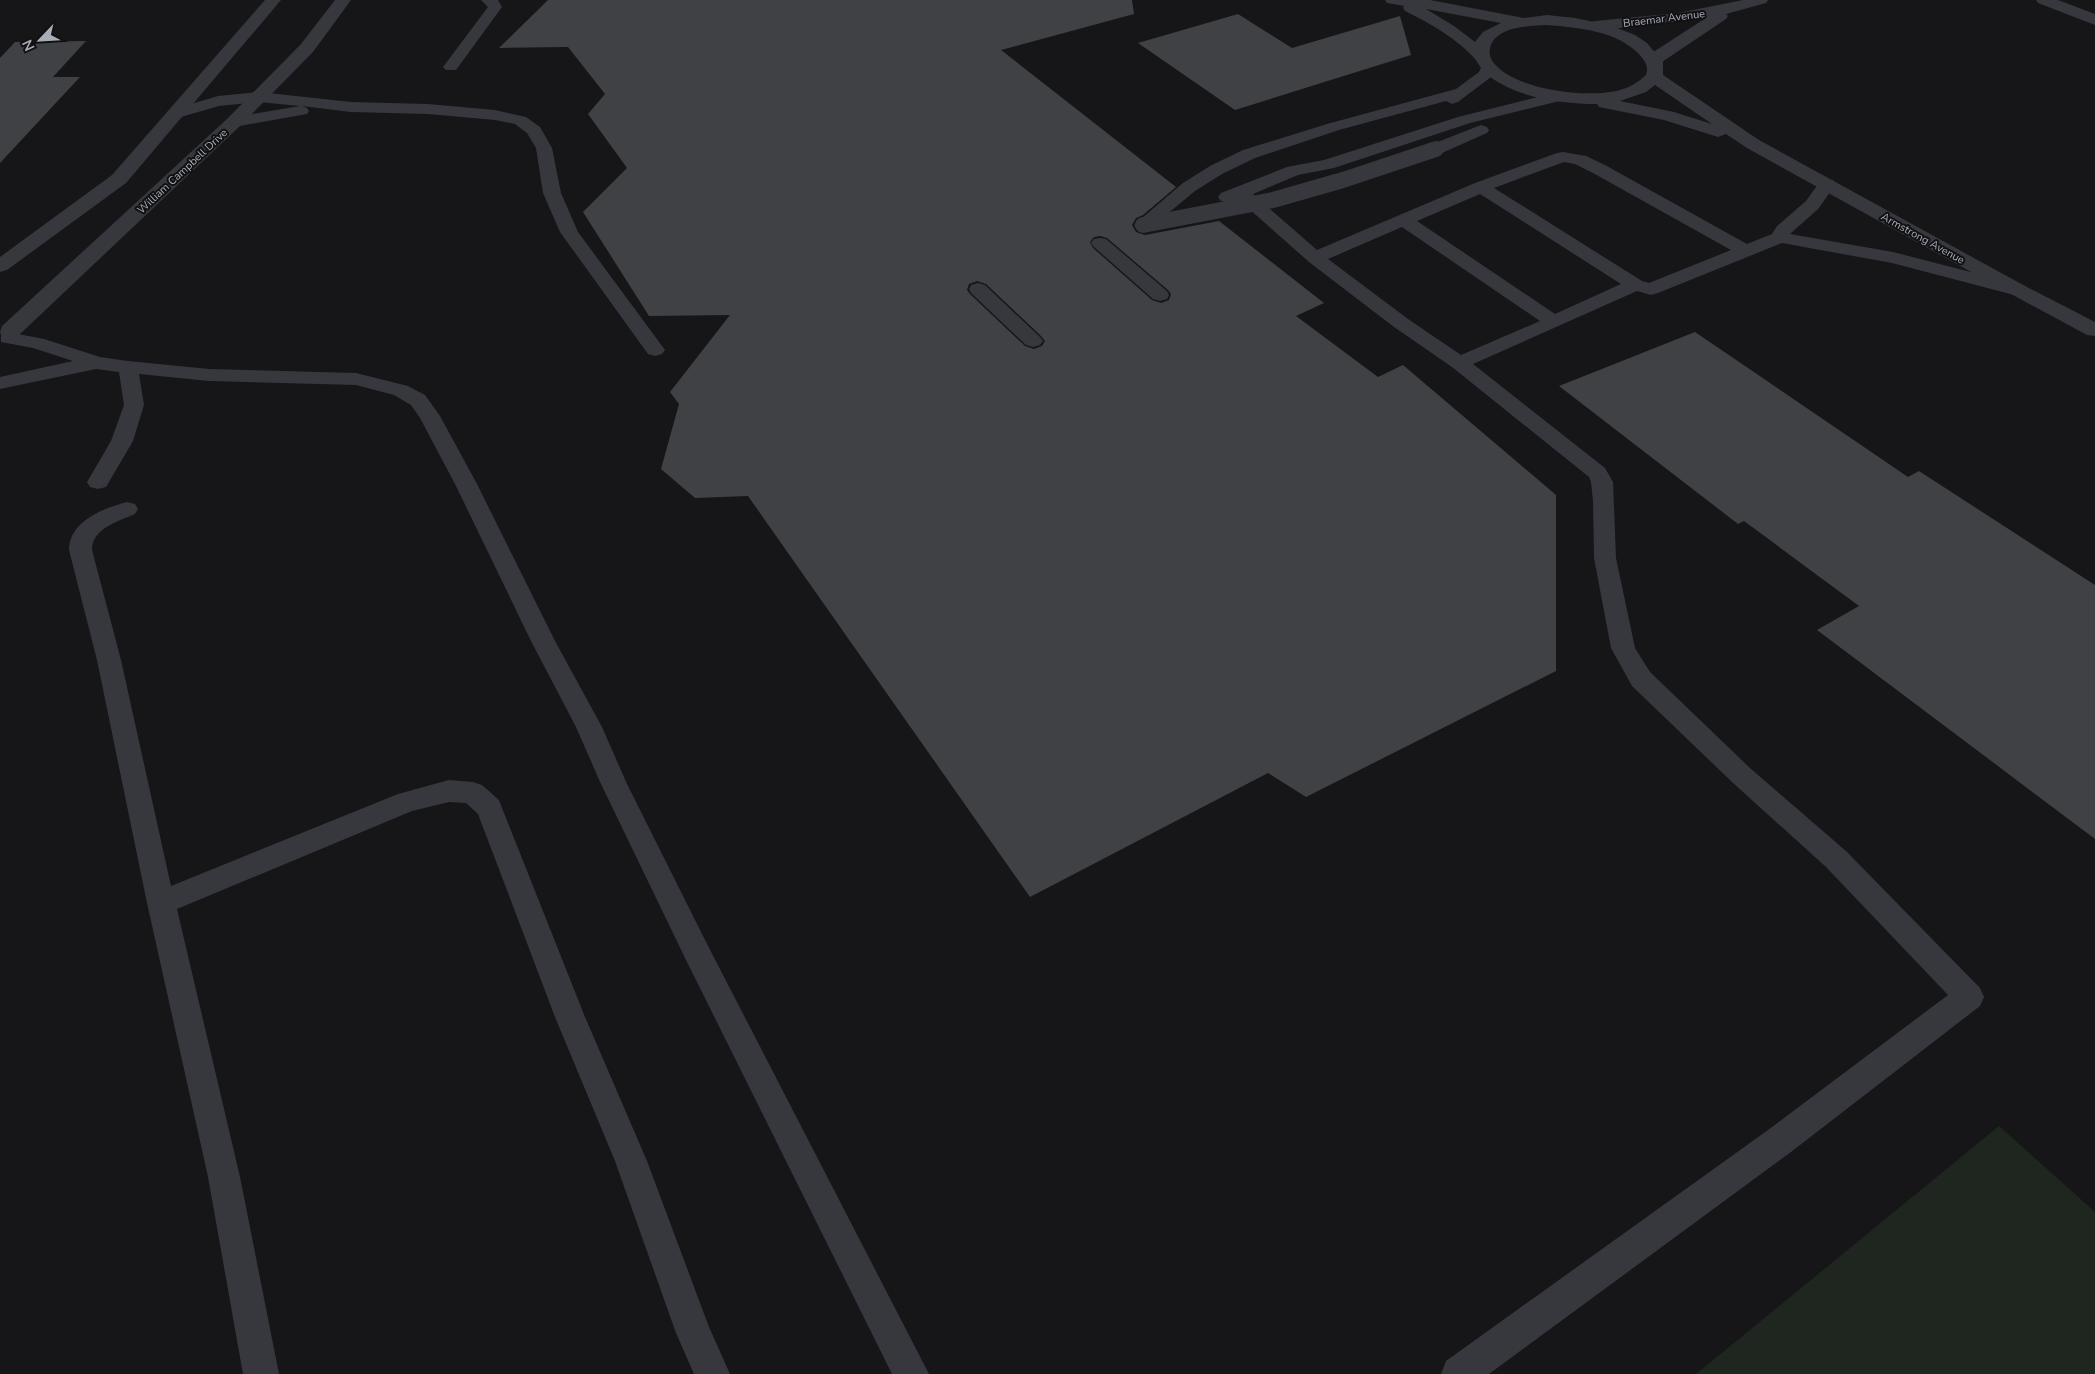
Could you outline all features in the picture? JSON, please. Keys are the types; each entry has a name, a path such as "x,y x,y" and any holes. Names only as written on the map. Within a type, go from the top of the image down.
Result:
{"street":[{"path":"0,266 119,179 273,0"},
{"name":"William Campbell Drive","path":"4,334 234,122 307,48 343,0"},
{"path":"1394,0 1447,7 1521,22"},
{"path":"1394,0 1438,22 1459,36 1484,61 1504,79 1558,97 1581,99 1614,97 1640,90 1654,78 1656,69 1654,60 1643,48 1625,37 1595,26 1547,20 1521,22 1488,35 1481,45 1484,61"},
{"name":"Braemar Avenue","path":"1595,26 1678,19 1732,9 1760,0"},
{"path":"2044,0 2095,20"},
{"name":"Braemar Avenue","path":"1654,60 1732,9"},
{"name":"Armstrong Avenue","path":"1654,78 1753,144 2018,290 2095,330"},
{"name":"Armstrong Avenue","path":"1581,99 1668,116 1753,144"}],"lane":[{"path":"451,66 490,16 495,7 488,0"},
{"path":"1293,171 1308,158 1412,121 1465,91 1486,74 1484,61"},
{"path":"1465,91 1333,127 1248,154 1216,170 1189,187 1143,225 1248,206 1335,183 1436,149 1482,130 1516,106"},
{"path":"177,113 218,101 259,97 351,107 428,109 495,115 520,120 534,130 544,148 552,193 566,226 602,280 655,350"},
{"path":"1459,1374 1625,1255 1876,1070 1969,997 1836,859 1741,775 1641,679 1623,648 1605,558 1604,501 1602,482 1597,473 1459,363 1401,323 1233,196 1293,171 1328,164 1464,120 1558,97"},
{"path":"234,122 289,113 351,107"},
{"path":"1315,258 1481,188 1563,157 1580,160 1600,169 1746,252"},
{"path":"1780,237 1783,230 1812,205 1826,184"},
{"path":"1481,188 1635,285 1651,289 1780,237 1893,258 2018,290"},
{"path":"1405,221 1554,322"},
{"path":"1100,243 1160,296"},
{"path":"1459,363 1635,285"},
{"path":"978,288 1033,341"},
{"path":"4,334 97,363 209,375 356,379 401,390 418,400 430,416 466,484 539,633 589,727 614,784 696,951 911,1374"},
{"path":"0,383 97,363"},
{"path":"98,482 122,441 134,405 128,367"},
{"path":"127,509 106,518 88,529 81,544 109,660 161,903 224,1177 261,1374"},
{"path":"161,903 408,802 449,791 473,793 489,808 566,1009 631,1161 694,1333 712,1374"}],"shaded area":[{"path":"1999,1126 2095,1212 2095,1374 1696,1374"}],"building":[{"path":"548,0 1132,0 1134,14 1001,50 1176,187 1143,215 1136,218 1132,225 1136,232 1145,235 1219,221 1324,303 1296,316 1378,377 1403,365 1556,495 1556,671 1306,797 1268,773 1030,897 748,496 695,498 661,469 679,404 670,392 730,315 649,316 583,212 627,168 588,114 605,94 568,47 499,48","holes":["1094,237 1107,238 1168,290 1171,294 1169,300 1161,303 1152,300 1093,248 1090,242","977,281 986,284 1041,336 1045,341 1042,346 1034,349 1025,346 970,294 967,290 969,284"]},
{"path":"1238,14 1292,48 1400,16 1411,55 1235,110 1138,43"},
{"path":"86,41 53,77 80,77 0,163 0,58 15,42"},
{"path":"1695,332 1908,477 1919,471 2095,585 2095,839 1817,630 1859,606 1744,521 1738,524 1559,386"}]}
